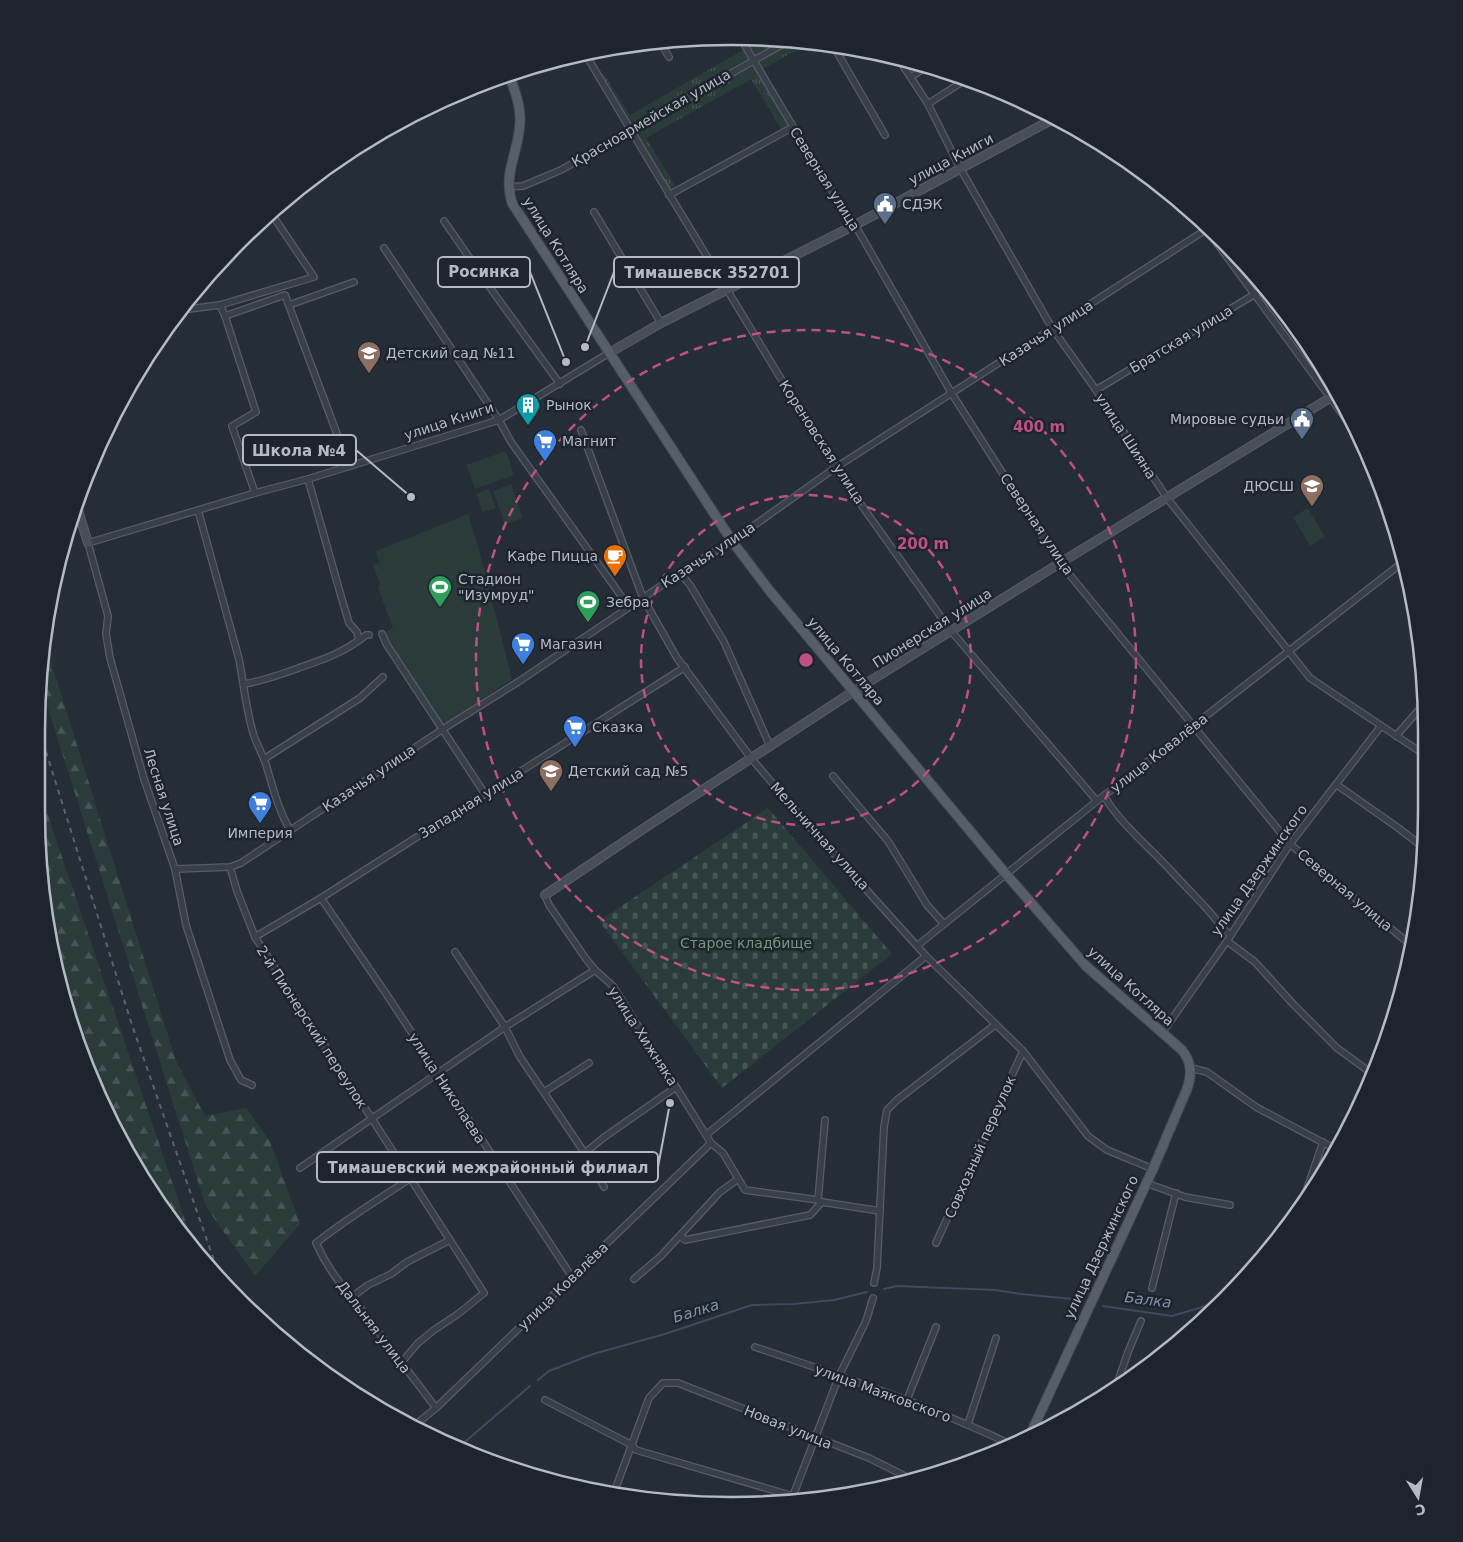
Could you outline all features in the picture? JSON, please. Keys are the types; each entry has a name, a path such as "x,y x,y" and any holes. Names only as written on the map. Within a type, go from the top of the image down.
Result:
{"main road":[{"name":"улица Котляра","path":"511,81 518,102 521,120 508,187 512,203 732,541 769,590 1006,874 1086,966 1182,1050 1189,1059 1191,1068"},
{"name":"улица Дзержинского","path":"1034,1427 1153,1169 1187,1089 1191,1077 1191,1068"}],"street":[{"name":"Северная улица","path":"745,45 793,128 855,225 952,394 1060,563 1290,844 1406,941"},
{"name":"Красноармейская улица","path":"508,187 524,186 561,170 779,46"},
{"path":"664,49 668,57"},
{"path":"838,54 885,135"},
{"name":"Кореновская улица","path":"589,60 836,468 951,631 1097,801"},
{"name":"улица Шияна","path":"904,67 928,104 960,168 1052,328 1096,390 1167,498 1310,678 1418,751"},
{"path":"911,76 919,71"},
{"path":"928,104 959,84"},
{"name":"улица Книги","path":"88,543 255,492 308,479 499,420 661,324 855,225 1047,122"},
{"path":"669,195 793,128"},
{"path":"594,212 661,324"},
{"path":"191,309 220,305 314,276 275,219"},
{"path":"444,221 560,384"},
{"name":"Казачья улица","path":"175,869 230,867 241,863 443,729 518,682 680,573 732,541 836,468 1201,231"},
{"path":"384,248 499,420 511,442 629,607"},
{"path":"1228,258 1334,404"},
{"path":"289,305 354,282"},
{"name":"Братская улица","path":"1096,390 1258,292"},
{"path":"226,316 285,296 349,466"},
{"path":"220,305 226,316 256,412 232,426 255,492"},
{"name":"Пионерская улица","path":"546,895 854,691 1330,398"},
{"name":"Мельничная улица","path":"581,430 643,598 668,642 751,758 808,825 926,956 1023,1051 1088,1136 1107,1150 1153,1169"},
{"path":"308,479 340,596 349,623 357,632 359,640"},
{"path":"198,510 232,633 254,736 264,759 281,814 290,830"},
{"name":"Лесная улица","path":"80,516 108,616 106,634 110,658 144,779 175,869 186,925 230,1060 241,1080 252,1085"},
{"name":"улица Ковалёва","path":"918,946 1097,801 1398,565"},
{"path":"680,573 690,585 724,642 770,746"},
{"path":"382,634 387,645 485,794"},
{"path":"244,684 262,681 333,656 346,650 366,635 369,635"},
{"name":"Западная улица","path":"255,937 321,898 685,667"},
{"path":"264,759 360,698 383,677"},
{"path":"1396,736 1418,712"},
{"name":"улица Дзержинского","path":"1162,1033 1290,844 1381,726"},
{"path":"833,776 888,841 927,905 944,924"},
{"path":"1337,785 1417,843"},
{"path":"1104,796 1112,809 1134,834 1208,910 1228,938 1255,962 1337,1048 1367,1070"},
{"name":"2-й Пионерский переулок","path":"230,867 255,937 484,1293 418,1343 401,1363"},
{"name":"улица Хижняка","path":"546,895 549,905 595,970 613,986 711,1143 723,1153 745,1190 880,1211"},
{"name":"улица Николаева","path":"321,898 572,1277"},
{"path":"455,952 505,1027 520,1057 585,1153 604,1187"},
{"path":"706,1135 926,956"},
{"path":"300,1168 505,1027 595,970"},
{"path":"874,1283 884,1127 887,1110 897,1100 995,1025"},
{"name":"Совхозный переулок","path":"936,1243 1023,1051"},
{"path":"544,1092 589,1064"},
{"path":"1191,1068 1207,1072 1256,1107 1330,1146"},
{"path":"585,1153 603,1138 676,1087"},
{"path":"680,1236 685,1240 810,1215 820,1201 825,1120"},
{"path":"1310,1179 1323,1142"},
{"name":"улица Ковалёва","path":"419,1422 436,1408 711,1143"},
{"name":"Дальняя улица","path":"411,1178 366,1209 342,1222 316,1243 323,1259 340,1284 352,1297 436,1408"},
{"path":"634,1279 661,1256 720,1192 738,1179"},
{"path":"1146,1183 1185,1197 1230,1205"},
{"path":"1152,1288 1176,1193"},
{"path":"352,1297 368,1285 390,1274 407,1262 450,1240"},
{"path":"793,1494 839,1376 866,1322 873,1298"},
{"path":"1120,1376 1141,1321"},
{"path":"906,1402 936,1327"},
{"path":"968,1424 996,1338"},
{"name":"улица Маяковского","path":"755,1347 968,1424 1003,1441"},
{"name":"Новая улица","path":"632,1445 649,1398 663,1383 678,1382 869,1458 904,1475"},
{"path":"545,1400 632,1445 636,1450 783,1495"},
{"path":"616,1487 632,1445"}],"green space":[{"path":"748,45 775,46 757,56 755,56"},
{"path":"781,47 798,48 761,70 759,65 761,59"},
{"path":"745,49 749,56 748,60 634,125 630,124 601,76 604,74 630,115"},
{"path":"749,65 754,66 790,126 781,132 780,127 751,79 646,138 677,188 669,190 634,131"},
{"path":"506,451 514,475 475,489 466,465"},
{"path":"511,484 523,518 505,524 493,491"},
{"path":"489,489 496,508 483,512 476,494"},
{"path":"1308,508 1325,537 1310,546 1293,517"},
{"name":"Стадион \"Изумруд\"","path":"468,514 480,553 512,679 449,722 440,722 384,633 393,628 378,588 380,584 373,565 379,564 376,551"},
{"path":"49,657 176,1061 205,1116 246,1108 270,1141 300,1224 255,1276 206,1207 46,701"},
{"path":"45,807 188,1229 137,1154 97,1073 81,1031 68,988 58,944 46,855"},
{"name":"Старое кладбище","path":"768,808 892,954 722,1088 599,921"}],"waterway":[{"name":"Балка","path":"884,1289 897,1286 995,1290 1083,1300"},
{"name":"Балка","path":"538,1380 549,1371 593,1354 665,1334 752,1305 794,1304 834,1300 867,1292"},
{"name":"Балка","path":"1103,1306 1172,1316 1207,1306"},
{"name":"Балка","path":"464,1443 530,1386"}],"railway":[{"path":"45,748 132,1025 215,1263"}],"place":[{"name":"СДЭК","path":"885,225"},
{"name":"Тимашевск 352701","path":"585,347"},
{"name":"Росинка","path":"566,362"},
{"name":"Детский сад №11","path":"369,374"},
{"name":"Рынок","path":"528,426"},
{"name":"Мировые судьи","path":"1302,440"},
{"name":"Магнит","path":"545,462"},
{"name":"Школа №4","path":"411,497"},
{"name":"ДЮСШ","path":"1312,507"},
{"name":"Кафе Пицца","path":"615,577"},
{"name":"Стадион \"Изумруд\"","path":"440,608"},
{"name":"Зебра","path":"588,623"},
{"name":"Магазин","path":"523,665"},
{"name":"Сказка","path":"575,748"},
{"name":"Детский сад №5","path":"551,792"},
{"name":"Империя","path":"260,824"},
{"name":"Тимашевский межрайонный филиал","path":"670,1103"}]}
